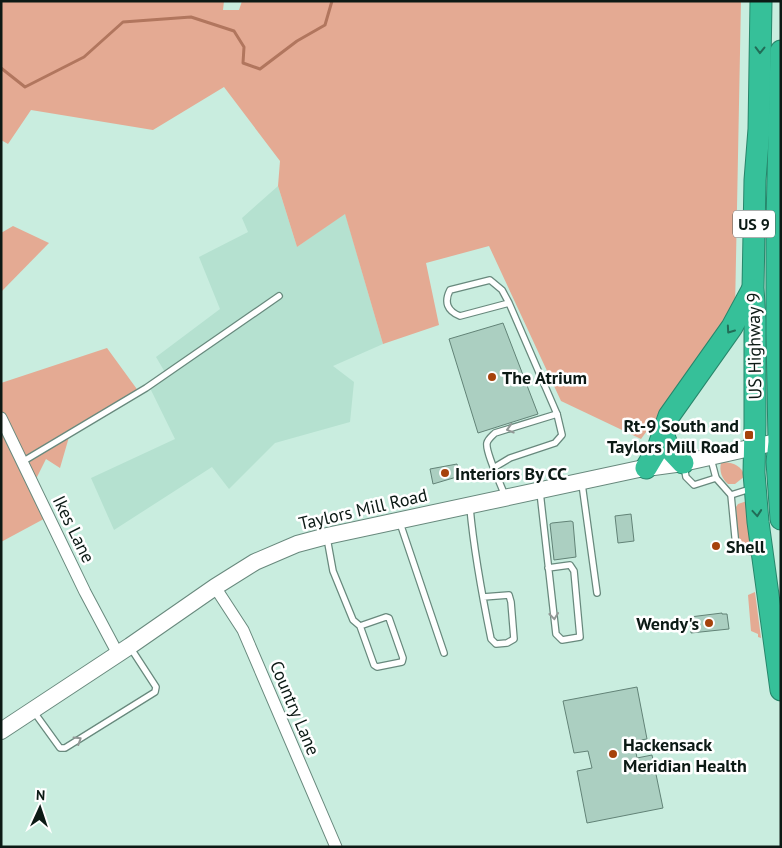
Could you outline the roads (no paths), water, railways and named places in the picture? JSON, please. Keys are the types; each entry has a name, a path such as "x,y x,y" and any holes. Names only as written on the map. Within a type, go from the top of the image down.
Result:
{"highway":[{"name":"US Highway 9","path":"761,1 759,129 755,180 753,288 755,320 755,487 762,556 781,690"},
{"name":"US Highway 9","path":"781,51 779,226 780,441 777,462 781,519"},
{"path":"646,468 658,448 668,416 732,327 753,288"},
{"path":"663,433 668,447 683,463"}],"street":[{"name":"Ikes Lane","path":"1,418 85,592 124,650"},
{"name":"Taylors Mill Road","path":"1,731 215,587 255,562 297,544 399,520 646,468 683,463 780,441"},
{"name":"Country Lane","path":"215,587 243,630 336,847"}],"lane":[{"path":"495,467 510,458 555,444 562,435 557,414 509,303 502,290 490,280 450,290 446,298 450,310 460,316 509,303"},
{"path":"22,462 146,388 279,296"},
{"path":"505,498 495,467 487,453 488,441 495,433 557,414"},
{"path":"710,457 716,478 731,495 736,547 762,556"},
{"path":"683,463 686,477 694,485 716,478"},
{"path":"582,482 597,593"},
{"path":"731,495 755,487"},
{"path":"540,490 548,568 556,634 562,640 580,637 574,571 570,565 548,568"},
{"path":"469,506 473,545 491,639 496,644 507,643 514,639 512,602 509,595 483,597"},
{"path":"399,520 444,653"},
{"path":"327,536 333,571 353,620 360,626 374,665 377,667 402,662 404,658 389,618 386,617 360,626"},
{"path":"33,710 60,748 66,748 155,692 156,687 124,650"}],"waterway":[{"path":"1,68 25,87 84,57 123,22 191,17 234,31 244,47 243,63 260,69 297,41 325,25 332,1"}],"place":[{"name":"The Atrium","path":"492,377"},
{"name":"Rt-9 South and Taylors Mill Road","path":"749,435"},
{"name":"Interiors By CC","path":"445,473"},
{"name":"Shell","path":"716,546"},
{"name":"Wendy's","path":"709,623"},
{"name":"Hackensack Meridian Health","path":"613,754"}]}
